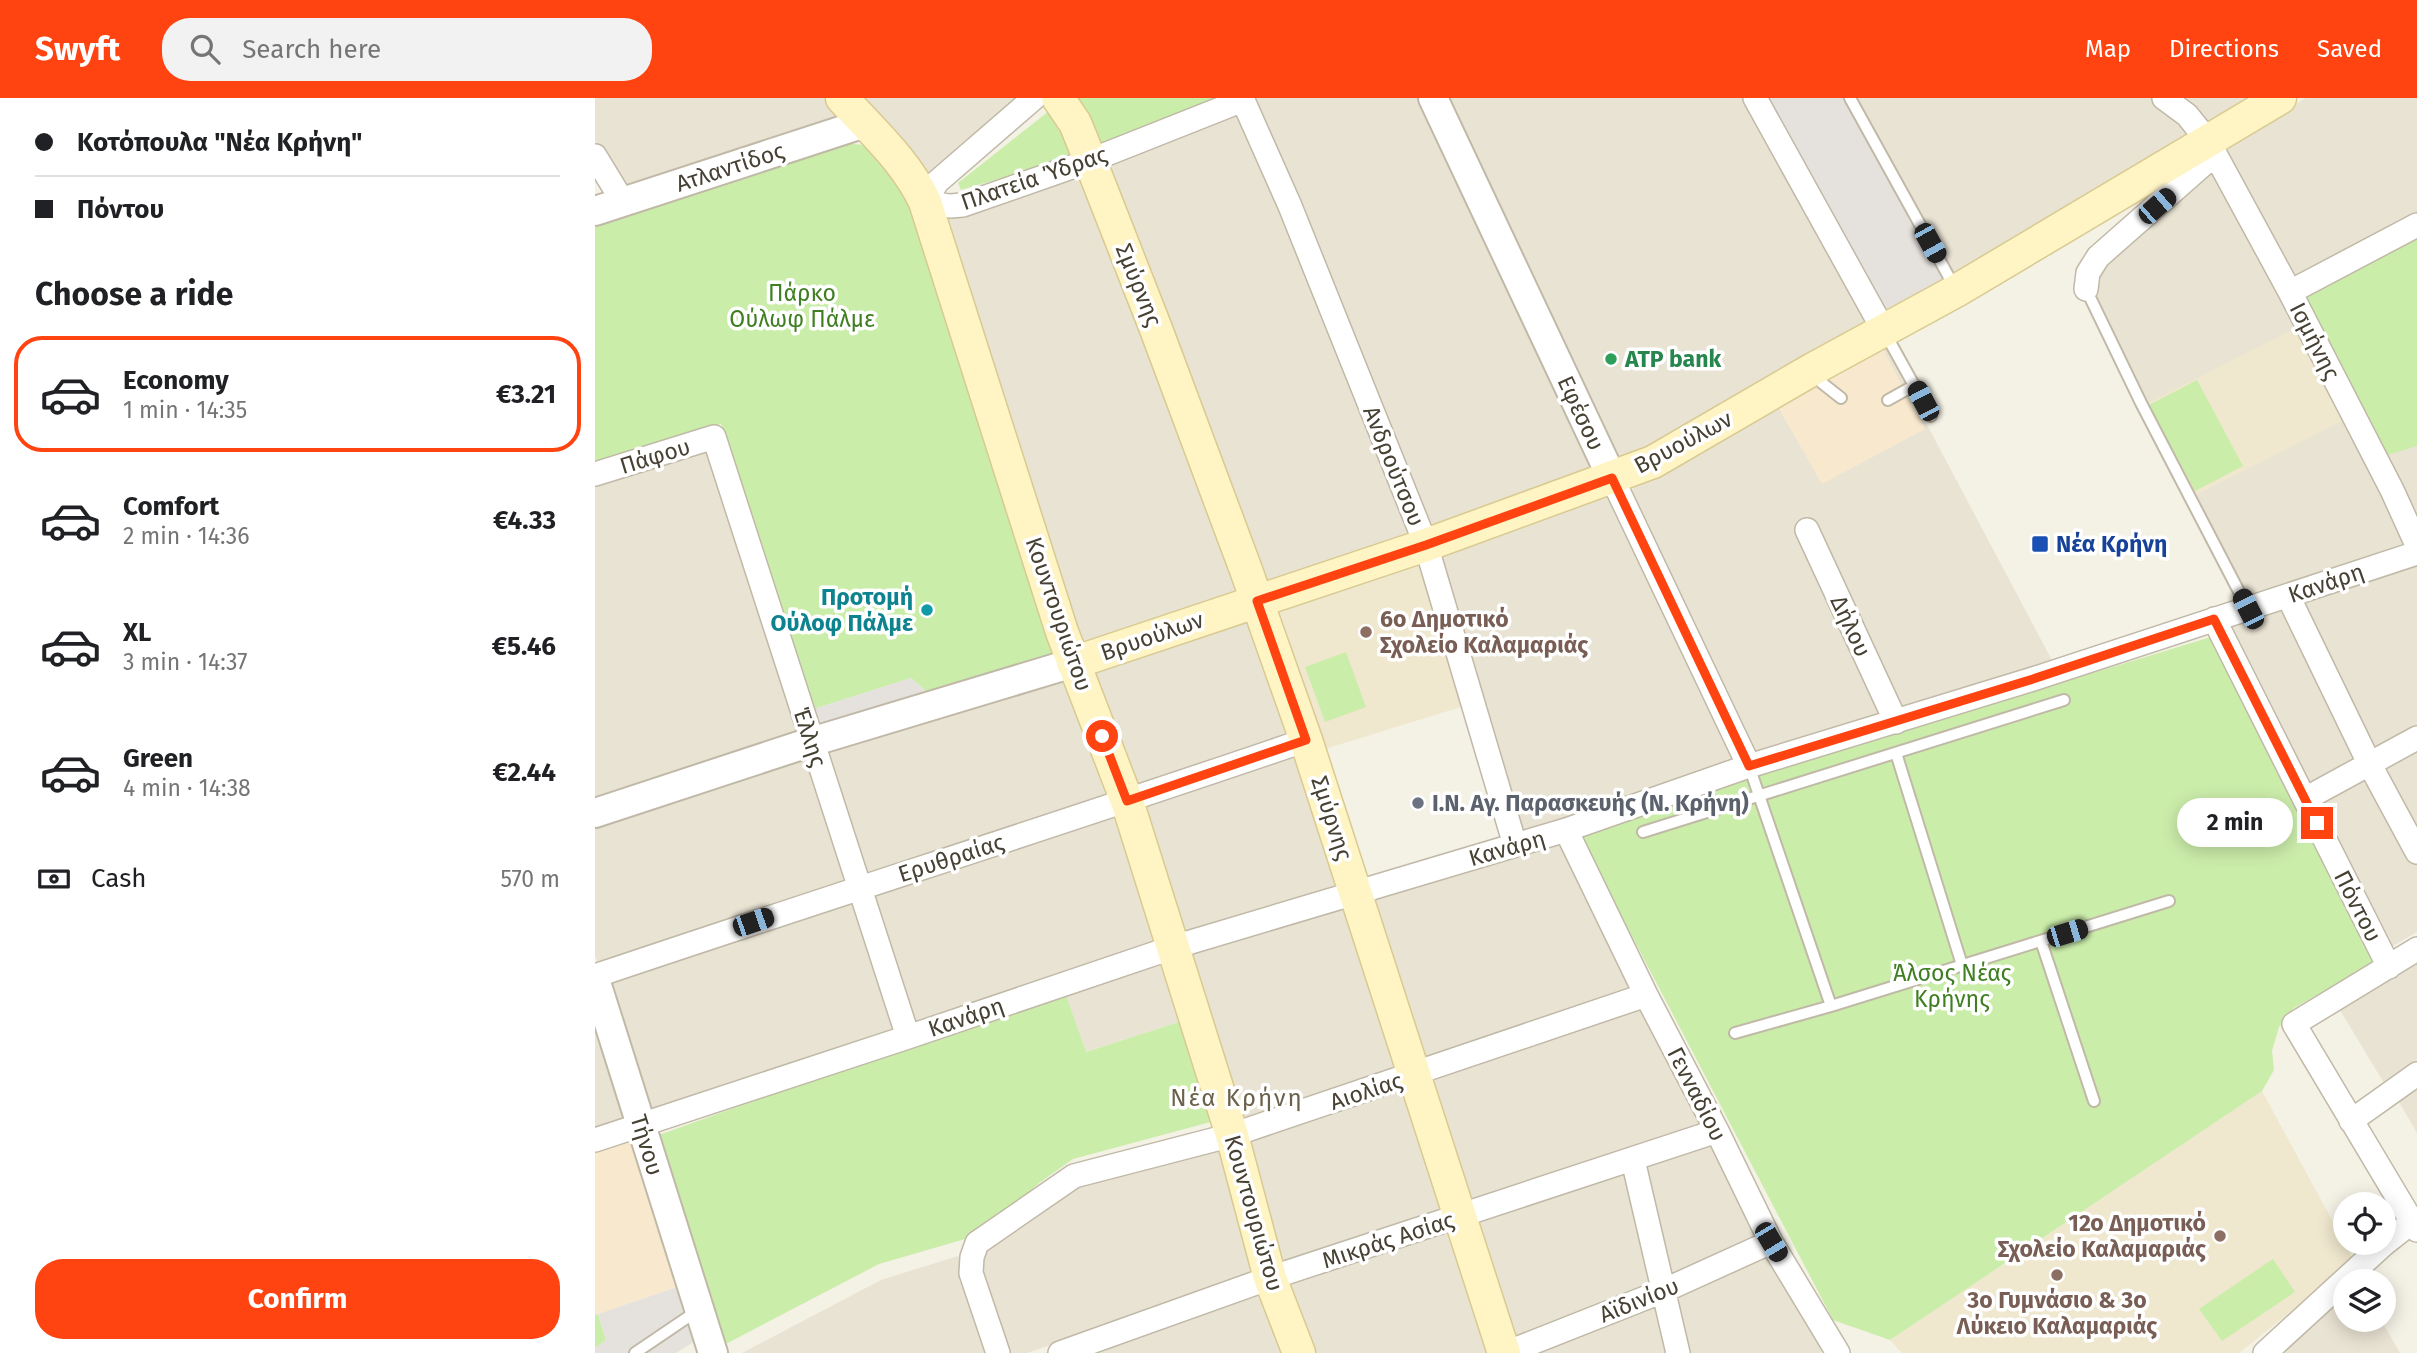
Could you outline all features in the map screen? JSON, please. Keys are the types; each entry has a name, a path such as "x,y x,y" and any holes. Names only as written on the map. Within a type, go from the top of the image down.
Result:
{"main road":[{"name":"Κουντουριώτου","path":"842,98 903,164 925,202 1073,663 1127,801 1232,1135 1271,1278 1299,1353"},
{"name":"Σμύρνης","path":"1058,98 1075,123 1156,329 1257,601 1357,892 1413,1075 1505,1353"},
{"name":"Βρυούλων","path":"1073,663 1426,545 1653,462 1813,369 2211,148 2280,98"}],"street":[{"name":"Πλατεία Ύδρας","path":"1034,98 937,181 925,202 963,205 1089,161 1243,99"},
{"name":"Εφέσου","path":"1433,98 1749,766"},
{"path":"1755,98 1884,331"},
{"name":"Ισμήνης","path":"2164,98 2187,115 2211,148 2290,292 2392,490 2417,545"},
{"name":"Ανδρούτσου","path":"1243,99 1290,206 1426,545 1515,845"},
{"name":"Ατλαντίδος","path":"595,211 865,123"},
{"path":"2086,289 2088,273 2098,257 2211,148"},
{"path":"595,156 623,202"},
{"path":"2290,292 2417,225"},
{"name":"Πάφου","path":"595,474 714,437"},
{"name":"Έλλης","path":"714,437 908,1037"},
{"name":"Δήλου","path":"1807,530 1896,722"},
{"name":"Κανάρη","path":"595,1140 1174,947 1566,830 1749,766 1896,722 2417,553"},
{"path":"2288,596 2369,763 2417,852"},
{"name":"Πόντου","path":"2214,619 2389,967"},
{"name":"Βρυούλων","path":"595,813 811,742 1073,663"},
{"path":"2305,799 2417,738"},
{"name":"Ερυθραίας","path":"595,977 1306,740"},
{"name":"Γενναδίου","path":"1566,830 1771,1242 1834,1351"},
{"path":"2265,1353 2384,1244 2414,1226 2294,1024 2417,949"},
{"name":"Τήνου","path":"595,977 713,1353"},
{"name":"Αιολίας","path":"998,1353 971,1273 972,1257 977,1243 1074,1176 1232,1135 1646,995"},
{"path":"2351,1121 2417,1074"},
{"name":"Μικράς Ασίας","path":"1060,1353 1271,1278 1717,1131"},
{"path":"1633,1160 1678,1353"},
{"name":"Αϊδινίου","path":"1505,1353 1663,1291 1771,1242"}],"lane":[{"path":"1850,98 1956,291"},
{"path":"2086,289 2248,609"},
{"path":"1884,331 1931,416"},
{"path":"1813,369 1822,383 1841,398"},
{"path":"1888,400 1915,385"},
{"path":"1643,832 2064,700"},
{"path":"1896,753 1962,965"},
{"path":"1749,766 1831,1006"},
{"path":"1735,1033 1831,1006 2169,901"},
{"path":"2041,941 2094,1101"},
{"path":"635,1353 699,1310"}],"shaded area":[{"path":"595,98 828,98 848,120 628,194 595,141"},
{"path":"856,98 1022,98 927,178"},
{"path":"1248,98 1423,98 1600,473 1428,540"},
{"path":"1439,98 1747,98 1871,324 1614,471"},
{"path":"1759,98 1845,98 1949,285 1882,322"},
{"path":"1856,98 2155,98 2189,126 2186,136 1955,279"},
{"path":"2172,98 2252,98 2209,123 2200,121"},
{"path":"2305,98 2417,98 2417,932 2386,950 2218,621 2253,609 2088,289 2094,275 2221,154"},
{"path":"1239,108 1416,538 1261,590 1100,163"},
{"path":"1084,172 1252,599 1078,657 943,218"},
{"path":"2300,326 2348,418 2194,496 2146,404"},
{"path":"1882,340 2055,666 1753,758 1626,493"},
{"path":"1880,344 1925,429 1822,484 1778,407"},
{"path":"707,450 803,737 595,807 595,485"},
{"path":"1607,489 1740,763 1521,837 1434,549"},
{"name":"6ο Δημοτικό Σχολείο Καλαμαριάς","path":"1422,558 1467,705 1325,749 1277,603"},
{"path":"1252,609 1299,735 1134,792 1087,666"},
{"path":"1072,671 1118,798 863,877 820,746"},
{"path":"911,678 927,692 820,726 814,709"},
{"path":"810,745 854,884 599,967 595,956 595,818"},
{"path":"1300,750 1346,888 1181,933 1139,805"},
{"path":"1120,810 1165,940 912,1031 869,890"},
{"path":"1562,841 1635,992 1417,1063 1368,898"},
{"path":"855,896 903,1033 647,1114 604,979"},
{"path":"1350,900 1403,1069 1236,1126 1185,947"},
{"path":"1167,951 1188,1019 1085,1052 1064,990"},
{"path":"2417,964 2417,1060 2384,1083 2340,1010"},
{"path":"595,1000 632,1119 595,1132"},
{"path":"1642,1003 1709,1128 1463,1207 1422,1079"},
{"path":"2417,1080 2417,1133 2395,1095"},
{"path":"1405,1087 1450,1211 1276,1269 1241,1139"},
{"name":"12ο Δημοτικό Σχολείο Καλαμαριάς","path":"2262,1091 2333,1222 2333,1255 2351,1255 2354,1261 2344,1269 2333,1269 2333,1278 2239,1353 1902,1353 1890,1340"},
{"path":"1714,1138 1765,1238 1667,1282 1640,1164"},
{"path":"633,1139 680,1286 595,1315 595,1153"},
{"path":"1225,1147 1261,1273 1027,1353 1006,1353 980,1273 987,1247 1079,1185"},
{"path":"1628,1170 1657,1287 1508,1346 1467,1219"},
{"path":"1454,1226 1497,1349 1486,1353 1306,1353 1279,1284"},
{"path":"1770,1251 1825,1348 1820,1353 1689,1353 1676,1296"},
{"path":"958,1256 990,1353 742,1353 881,1280"},
{"path":"680,1286 698,1339 676,1353 595,1353 595,1348 606,1340 598,1314"},
{"path":"1266,1291 1290,1353 1092,1353"},
{"path":"2333,1297 2333,1332 2388,1332 2400,1353 2273,1353"},
{"path":"1654,1307 1666,1353 1532,1353"}],"green space":[{"path":"1078,98 1232,98 1099,148 1091,123"},
{"path":"1049,111 1077,156 961,190 958,183"},
{"name":"Πάρκο Ούλωφ Πάλμε","path":"845,143 873,146 916,197 1056,654 927,692 911,678 814,709 721,424 595,463 595,222"},
{"path":"2417,235 2417,446 2381,457 2303,297"},
{"path":"2197,380 2243,466 2195,491 2149,405"},
{"name":"Άλσος Νέας Κρήνης","path":"2214,636 2379,960 2294,1008 2279,1027 2272,1051 2274,1070 2262,1091 1890,1340 1833,1320 1579,835 1780,769"},
{"path":"1346,652 1366,707 1325,722 1305,667"},
{"path":"1064,990 1086,1052 1188,1019 1218,1120 1073,1159 1039,1183 1005,1215 965,1239 879,1264 720,1347 656,1136"},
{"path":"2273,1259 2295,1292 2222,1341 2199,1309"},
{"path":"598,1314 606,1340 595,1348 595,1315"}],"place":[{"name":"ATP bank","path":"1611,359"},
{"name":"Νέα Κρήνη","path":"2040,544"},
{"name":"Προτομή Ούλοφ Πάλμε","path":"927,610"},
{"name":"6ο Δημοτικό Σχολείο Καλαμαριάς","path":"1366,632"},
{"name":"Ι.Ν. Αγ. Παρασκευής (Ν. Κρήνη)","path":"1418,803"},
{"name":"12ο Δημοτικό Σχολείο Καλαμαριάς","path":"2220,1236"},
{"name":"3ο Γυμνάσιο & 3ο Λύκειο Καλαμαριάς","path":"2057,1275"}],"district":[{"name":"Νέα Κρήνη","path":"1237,1098"}],"route":[{"path":"1102,736 1127,801 1306,740 1257,601 1426,545 1612,478 1749,766 2033,679 2214,619 2317,823"}]}
